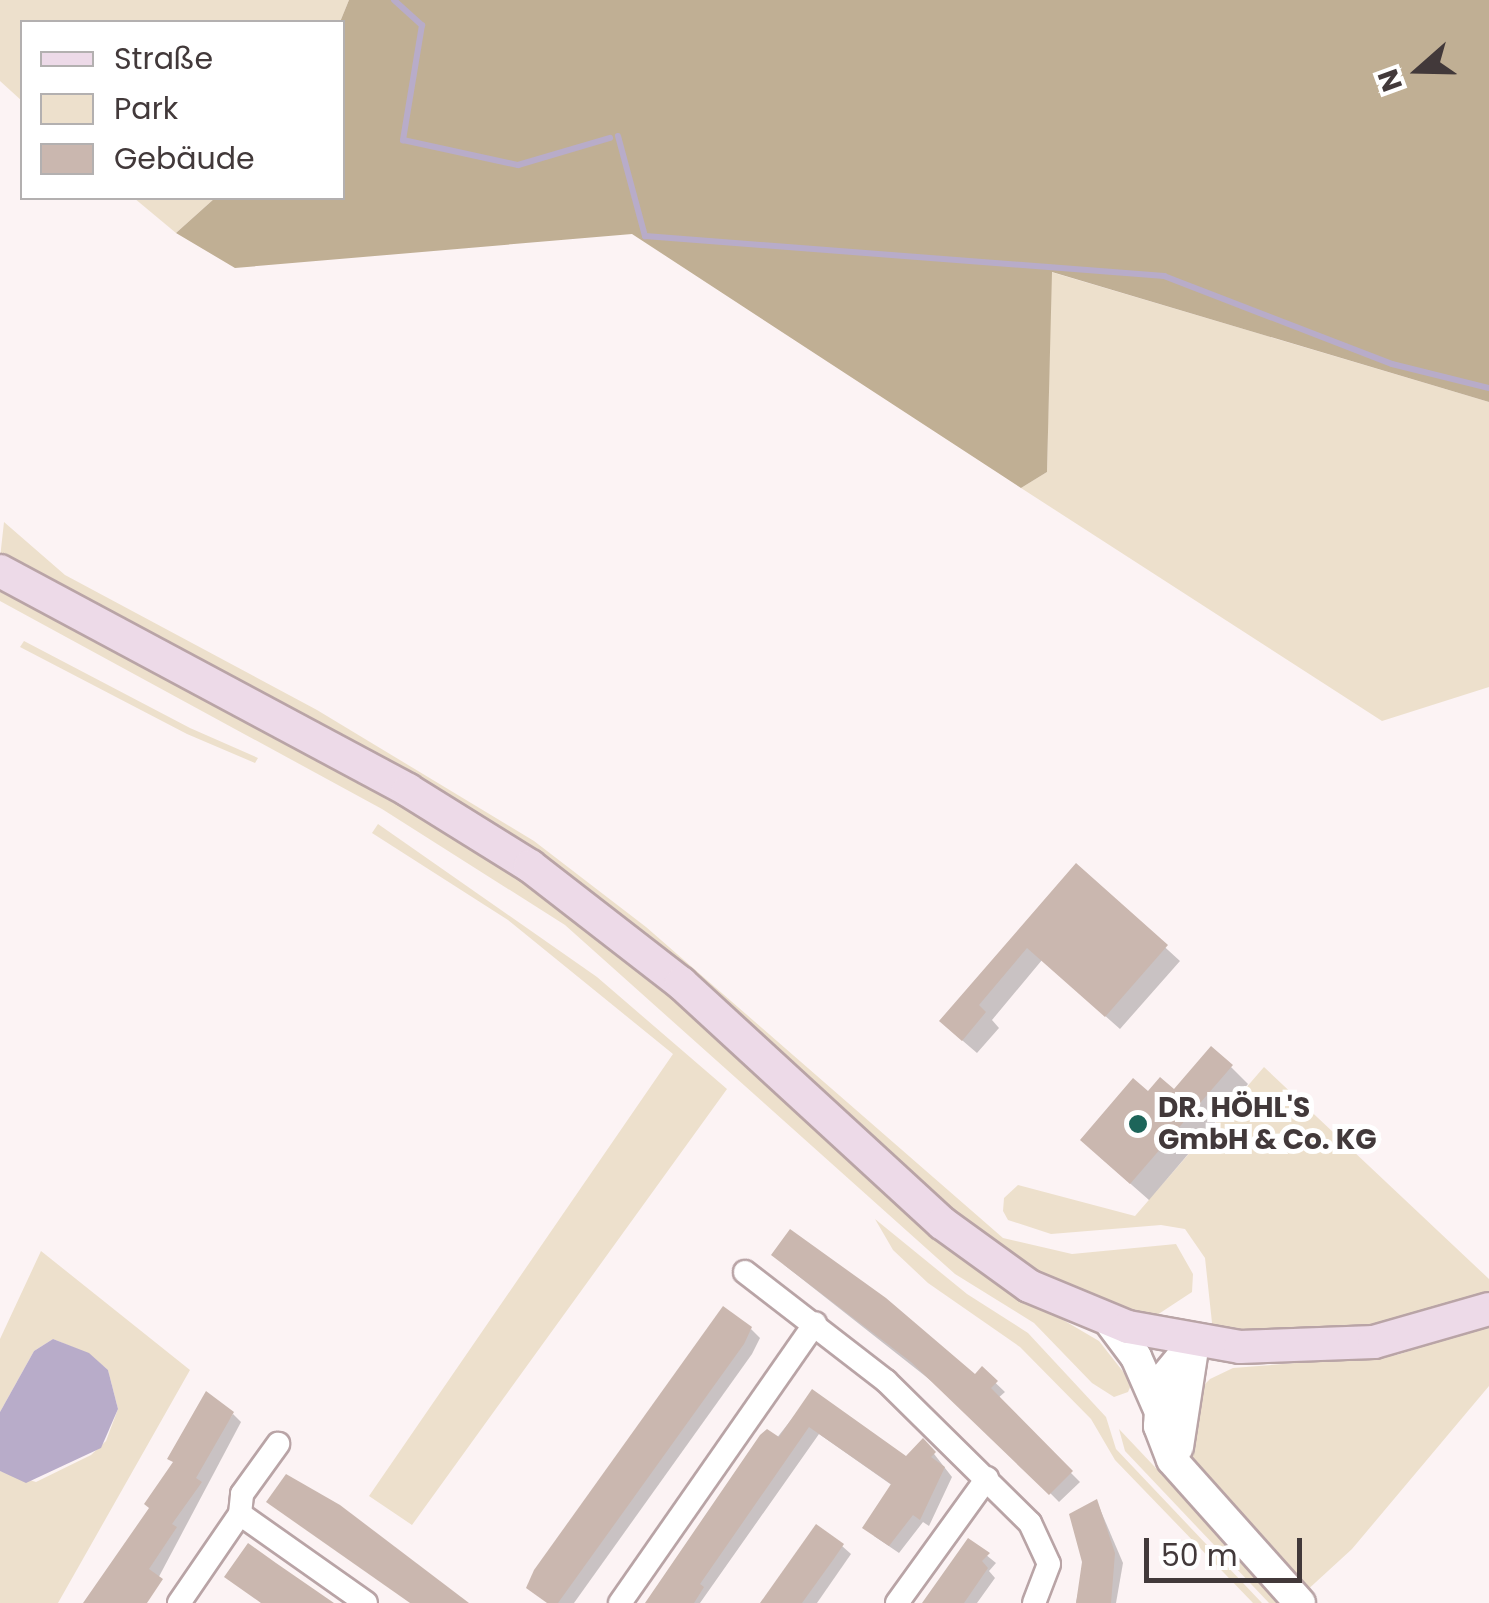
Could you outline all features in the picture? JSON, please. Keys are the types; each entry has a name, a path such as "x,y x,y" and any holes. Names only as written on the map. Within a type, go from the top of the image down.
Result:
{"main road":[{"path":"0,571 311,736 497,844 706,1004 942,1223 1028,1286 1109,1321 1194,1342 1346,1345 1409,1335 1489,1309"}],"street":[{"path":"745,1272 886,1381 987,1478 1047,1550 1046,1581 1034,1603"},
{"path":"1109,1321 1136,1356 1158,1410 1172,1460 1300,1603"},
{"path":"620,1603 814,1324"},
{"path":"1158,1410 1167,1368 1194,1342"},
{"path":"1189,1482 1178,1422 1194,1342"},
{"path":"178,1603 240,1514 242,1494 278,1444"},
{"path":"897,1603 987,1478"},
{"path":"240,1514 366,1603"}],"green space":[{"path":"0,0 349,0 341,20 20,20 20,99 0,81"},
{"path":"136,200 213,200 176,233"},
{"path":"1051,272 1489,402 1489,687 1382,721 1021,488 1047,472"},
{"path":"4,522 65,575 317,710 534,841 646,927 1003,1238 1072,1254 1176,1244 1193,1274 1192,1292 1157,1315 1129,1311 1010,1263 684,973 0,558"},
{"path":"0,580 391,794 588,921 1024,1297 1099,1341 1132,1383 1128,1392 1114,1397 1092,1383 1034,1323 955,1274 565,925 382,809 0,601"},
{"path":"24,641 190,728 258,758 255,763 187,734 20,647"},
{"path":"378,824 597,977 727,1089 412,1525 369,1496 673,1054 508,920 372,833"},
{"path":"1264,1067 1489,1279 1489,1299 1374,1333 1213,1332 1205,1258 1185,1229 1161,1225 1051,1234 1008,1220 1003,1211 1004,1198 1018,1185 1135,1216"},
{"path":"875,1219 967,1294 1028,1333 1106,1417 1116,1449 1262,1603 1253,1603 1115,1460 1091,1419 1020,1347 928,1283 893,1250"},
{"path":"41,1251 190,1370 58,1603 0,1603 0,1471 36,1482 91,1455 106,1441 118,1409 108,1370 89,1354 53,1339 34,1351 0,1412 0,1339"},
{"path":"1489,1325 1489,1386 1352,1549 1304,1593 1196,1480 1186,1443 1195,1394 1210,1379 1233,1368 1397,1355"},
{"path":"1119,1429 1274,1593 1279,1603 1269,1603 1125,1451"}],"shaded area":[{"path":"349,0 1489,0 1489,402 1052,272 1047,472 1021,488 632,234 235,268 176,233 213,200 345,200 345,20 341,20"},
{"path":"53,1339 89,1353 108,1370 118,1409 101,1448 26,1483 0,1471 0,1412 34,1351"}],"building":[{"path":"1076,863 1168,945 1105,1017 1027,948 979,1005 986,1012 962,1041 939,1021"},
{"name":"DR. HÖHL'S GmbH & Co. KG","path":"1211,1046 1233,1065 1130,1184 1080,1140 1133,1078 1148,1091 1160,1077 1174,1089"},
{"path":"790,1229 886,1298 975,1374 982,1366 998,1381 991,1388 1073,1471 1049,1495 911,1362 771,1255"},
{"path":"723,1306 752,1327 744,1344 558,1603 547,1603 526,1588 534,1570"},
{"path":"812,1389 906,1456 923,1438 936,1452 931,1457 945,1467 920,1520 913,1515 889,1546 862,1528 891,1484 809,1427 700,1584 704,1587 694,1603 645,1603 760,1435 767,1429 779,1437"},
{"path":"206,1391 234,1412 196,1478 202,1482 172,1524 177,1527 149,1569 163,1579 147,1603 83,1603 149,1508 144,1504 173,1462 167,1459"},
{"path":"286,1474 340,1505 469,1603 410,1603 266,1502"},
{"path":"1097,1499 1115,1553 1111,1603 1076,1603 1082,1562 1069,1514"},
{"path":"816,1524 844,1544 833,1560 802,1603 760,1603"},
{"path":"968,1538 990,1553 982,1561 988,1568 964,1603 922,1603"},
{"path":"248,1543 334,1603 261,1603 224,1577"}],"waterway":[{"path":"394,0 422,25 403,140 518,165 610,138"},
{"path":"618,136 645,236 1164,276 1392,364 1489,388"}],"place":[{"name":"DR. HÖHL'S GmbH & Co. KG","path":"1138,1124"}]}
